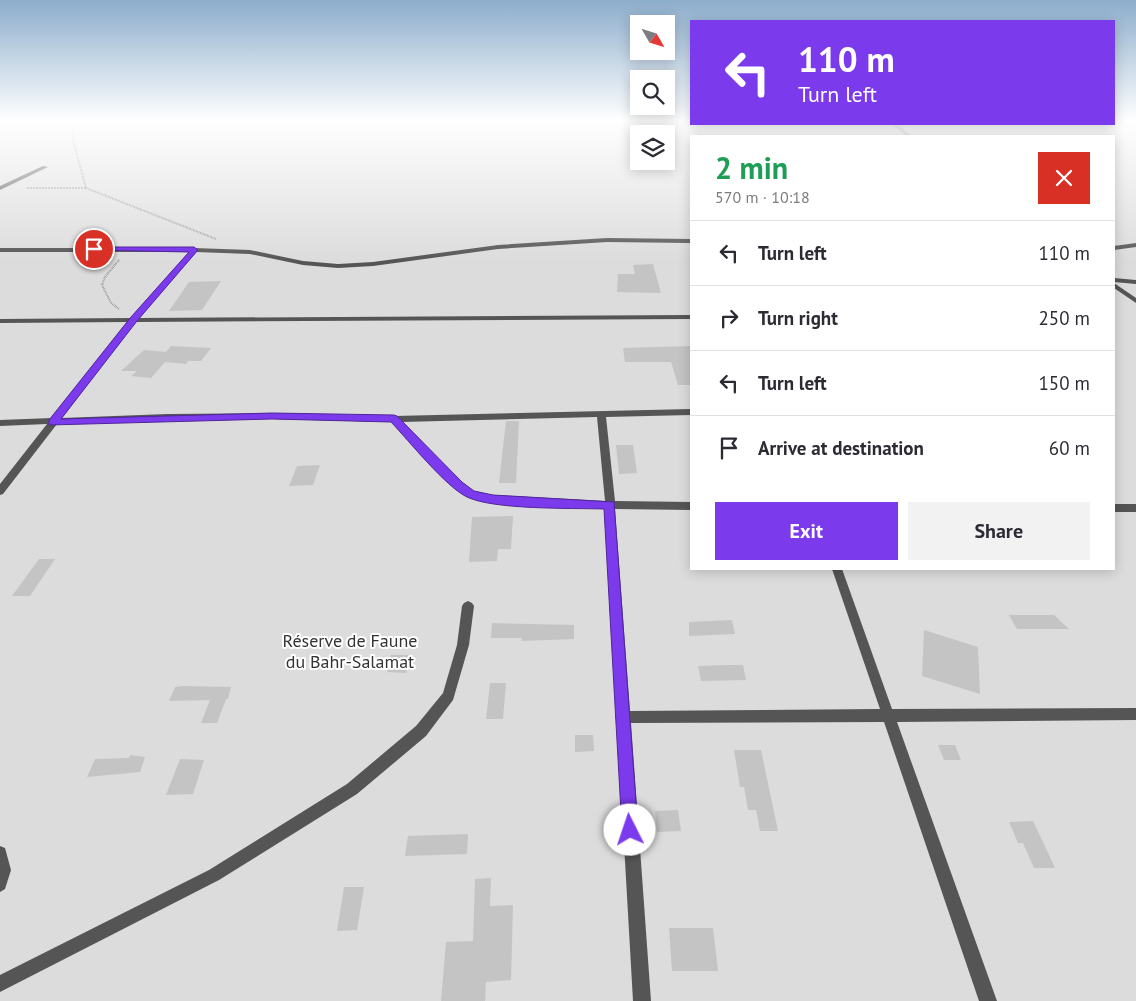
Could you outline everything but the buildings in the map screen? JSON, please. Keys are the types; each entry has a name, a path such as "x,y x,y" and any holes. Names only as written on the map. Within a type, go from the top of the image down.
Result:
{"street":[{"path":"1,188 45,168"},
{"path":"0,250 131,248 250,252 303,263 338,266 373,264 498,247 607,240 690,241"},
{"path":"1115,248 1136,245"},
{"path":"0,491 134,319 194,250"},
{"path":"1115,280 1136,282"},
{"path":"1115,286 1136,301"},
{"path":"0,321 690,317"},
{"path":"0,423 272,416 394,419 690,412"},
{"path":"601,414 610,505 622,717 642,1001"},
{"path":"394,419 458,485 471,494 493,499 610,505 690,506"},
{"path":"1115,508 1136,508"},
{"path":"836,570 988,1001"},
{"path":"0,984 214,875 352,789 421,731 448,696 462,645 468,606"},
{"path":"622,717 1136,714"},
{"path":"0,852 3,870 0,884"}],"path":[{"path":"80,168 86,188"},
{"path":"1,188 86,188 218,240"},
{"path":"131,248 105,277 102,285 111,303 134,319"}],"green space":[{"name":"Réserve de Faune du Bahr-Salamat","path":"0,168 630,168 630,170 675,170 675,168 690,168 690,570 1115,570 1115,168 1136,168 1136,1001 0,1001"}],"route":[{"path":"94,249 194,250 134,319 53,422 167,417 272,416 394,419 458,485 471,494 493,499 610,505 630,830"}]}
